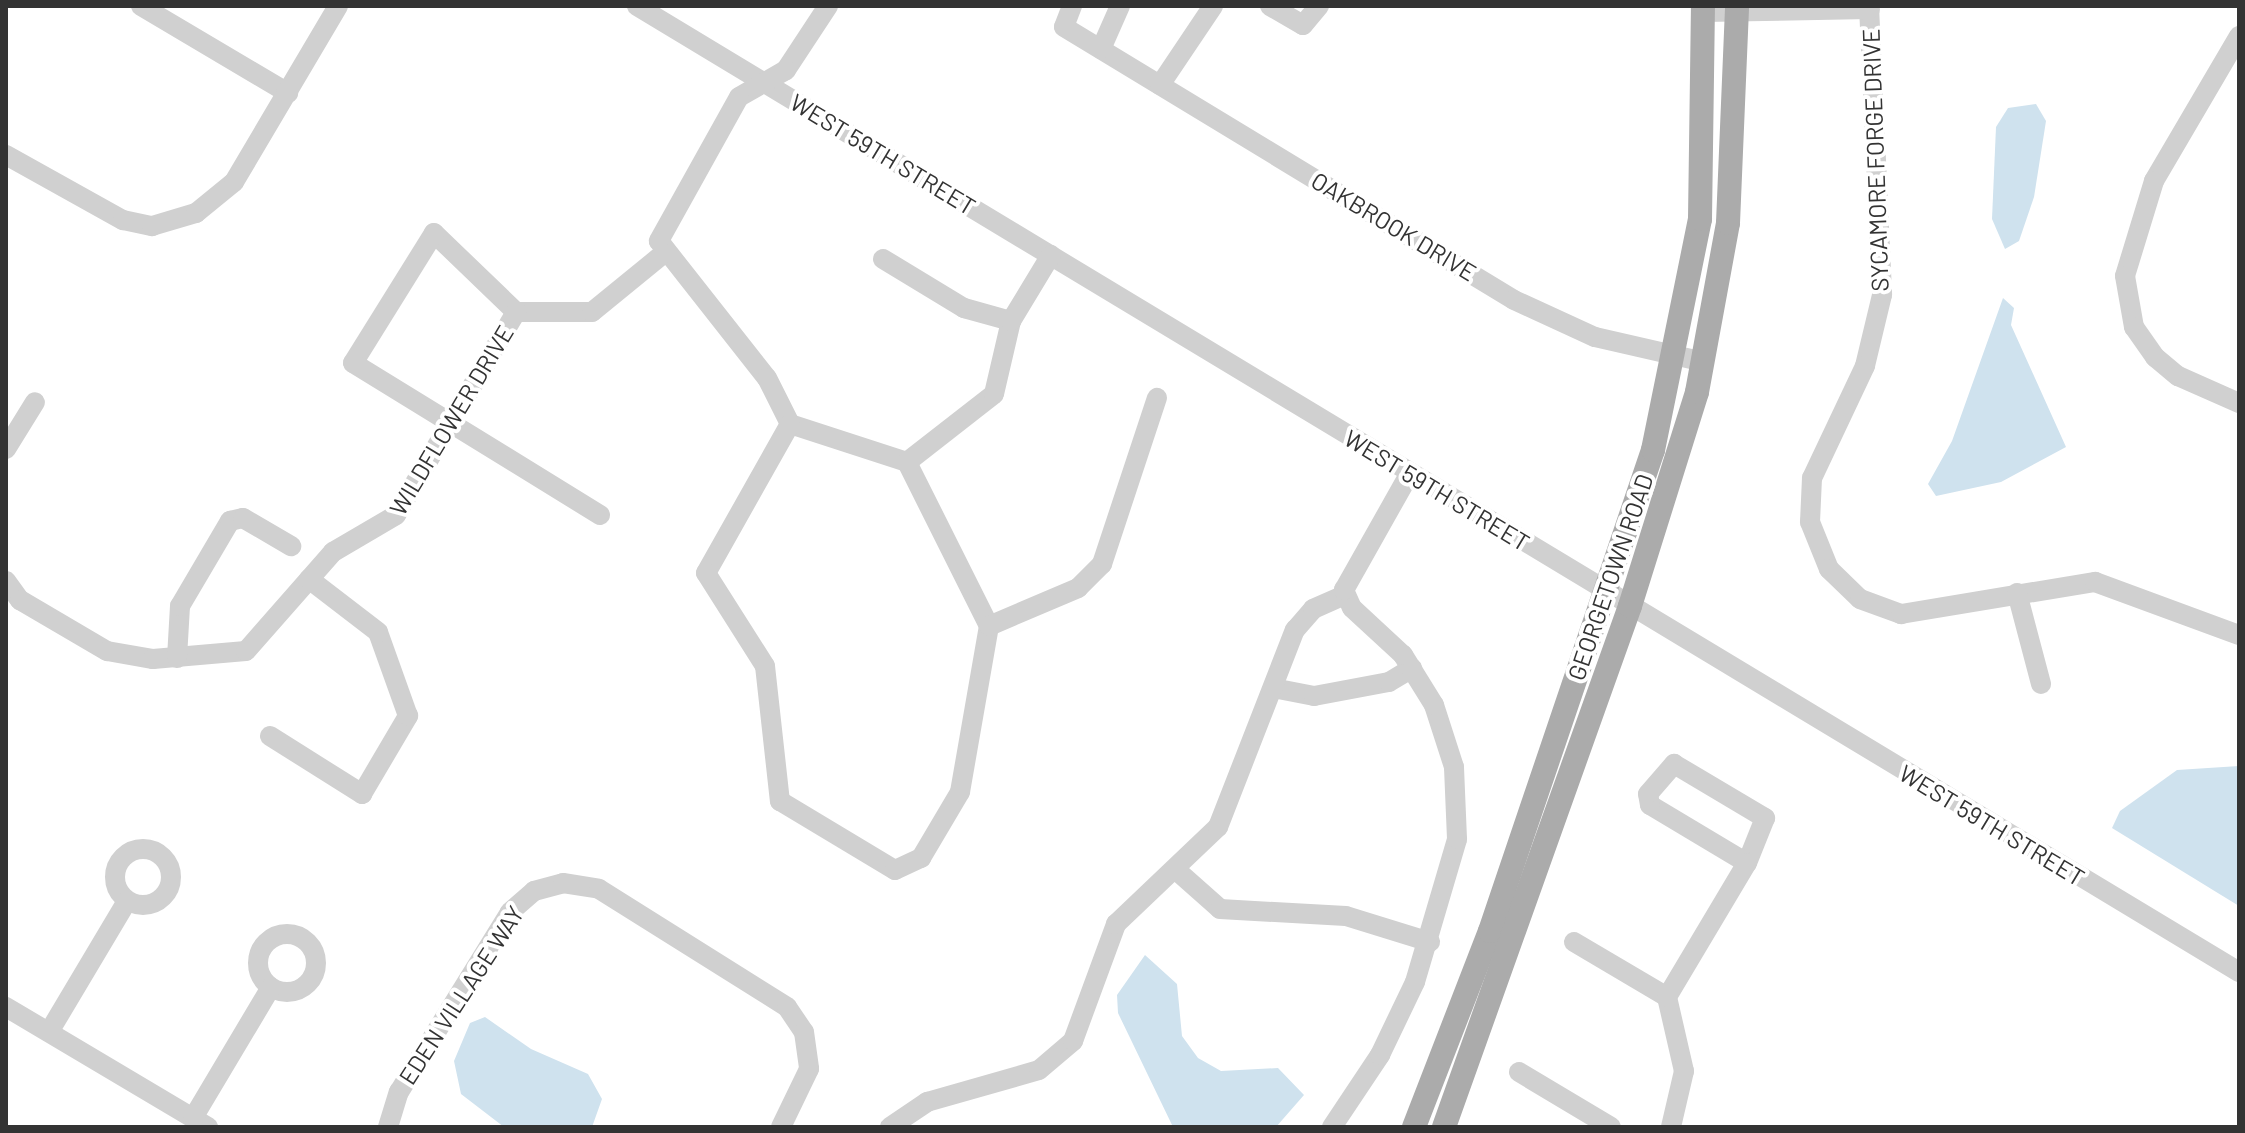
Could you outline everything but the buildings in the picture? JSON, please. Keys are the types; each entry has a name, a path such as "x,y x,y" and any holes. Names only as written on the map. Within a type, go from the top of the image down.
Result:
{"main road":[{"name":"GEORGETOWN ROAD","path":"1414,1127 1609,594 1675,356 1700,219 1704,9"},
{"name":"GEORGETOWN ROAD","path":"1444,1127 1630,606 1704,362 1728,223 1737,9"}],"street":[{"path":"141,6 288,93"},
{"path":"6,155 101,210 152,226 196,213 234,182 338,6"},
{"path":"790,424 706,573 765,666 780,801 895,870 921,858 960,792 989,626 907,462 790,424 767,378 663,254 661,228 739,97 788,68 828,6"},
{"name":"OAKBROOK DRIVE","path":"1072,6 1062,24 1545,316 1704,362"},
{"path":"1101,49 1120,6"},
{"path":"1160,85 1213,6"},
{"path":"1270,6 1303,25 1319,6"},
{"path":"1704,9 1870,8"},
{"name":"SYCAMORE FORGE DRIVE","path":"1870,8 1880,310 1865,366 1812,478 1811,528 1837,580 1880,609 1930,614 2017,593 2095,582 2239,635"},
{"name":"WEST 59TH STREET","path":"650,9 764,82 2239,972"},
{"path":"2239,36 2146,197 2125,283 2134,327 2155,357 2178,376 2239,403"},
{"path":"516,312 434,233 354,365 600,515"},
{"name":"WILDFLOWER DRIVE","path":"6,581 25,603 107,651 177,658 246,651 333,552 396,515 516,312 592,312 663,254"},
{"path":"907,462 992,397 1011,321 1051,255"},
{"path":"883,259 964,308 1011,321"},
{"path":"989,626 1078,588 1102,564 1157,398"},
{"path":"6,449 35,402"},
{"path":"1332,1127 1387,1042 1430,942 1455,854 1457,792 1447,739 1412,668 1345,595 1348,571 1410,473"},
{"path":"177,658 180,606 230,521 243,518 291,546"},
{"path":"270,736 362,794 408,716 378,632 309,579"},
{"path":"2017,593 2041,684"},
{"path":"890,1127 1032,1073 1063,1052 1089,1014 1118,920 1175,869 1229,808 1299,624 1345,595"},
{"path":"1273,688 1314,696 1389,682 1412,668"},
{"path":"1671,1127 1684,1071 1667,997 1747,863 1765,818 1668,765 1648,794 1650,805 1747,863"},
{"path":"1175,869 1220,909 1334,914 1430,942"},
{"name":"EDEN VILLAGE WAY","path":"388,1127 399,1092 527,895 555,883 593,886 781,1002 801,1026 808,1077 781,1127"},
{"path":"49,1032 127,901"},
{"path":"1574,942 1667,997"},
{"path":"6,1007 201,1123 271,987"},
{"path":"1519,1072 1611,1127"}],"water":[{"path":"2036,104 2046,121 2034,197 2019,241 2005,249 1992,219 1996,127 2008,108"},
{"path":"2003,298 2014,308 2011,325 2066,447 2001,482 1936,496 1928,484 1952,441"},
{"path":"2239,766 2239,906 2112,828 2120,811 2177,770"},
{"path":"1145,955 1177,984 1182,1036 1198,1058 1221,1071 1278,1068 1304,1095 1276,1127 1173,1127 1118,1013 1117,995"},
{"path":"485,1017 531,1049 588,1074 602,1099 592,1127 504,1127 461,1094 454,1061 470,1023"}]}
